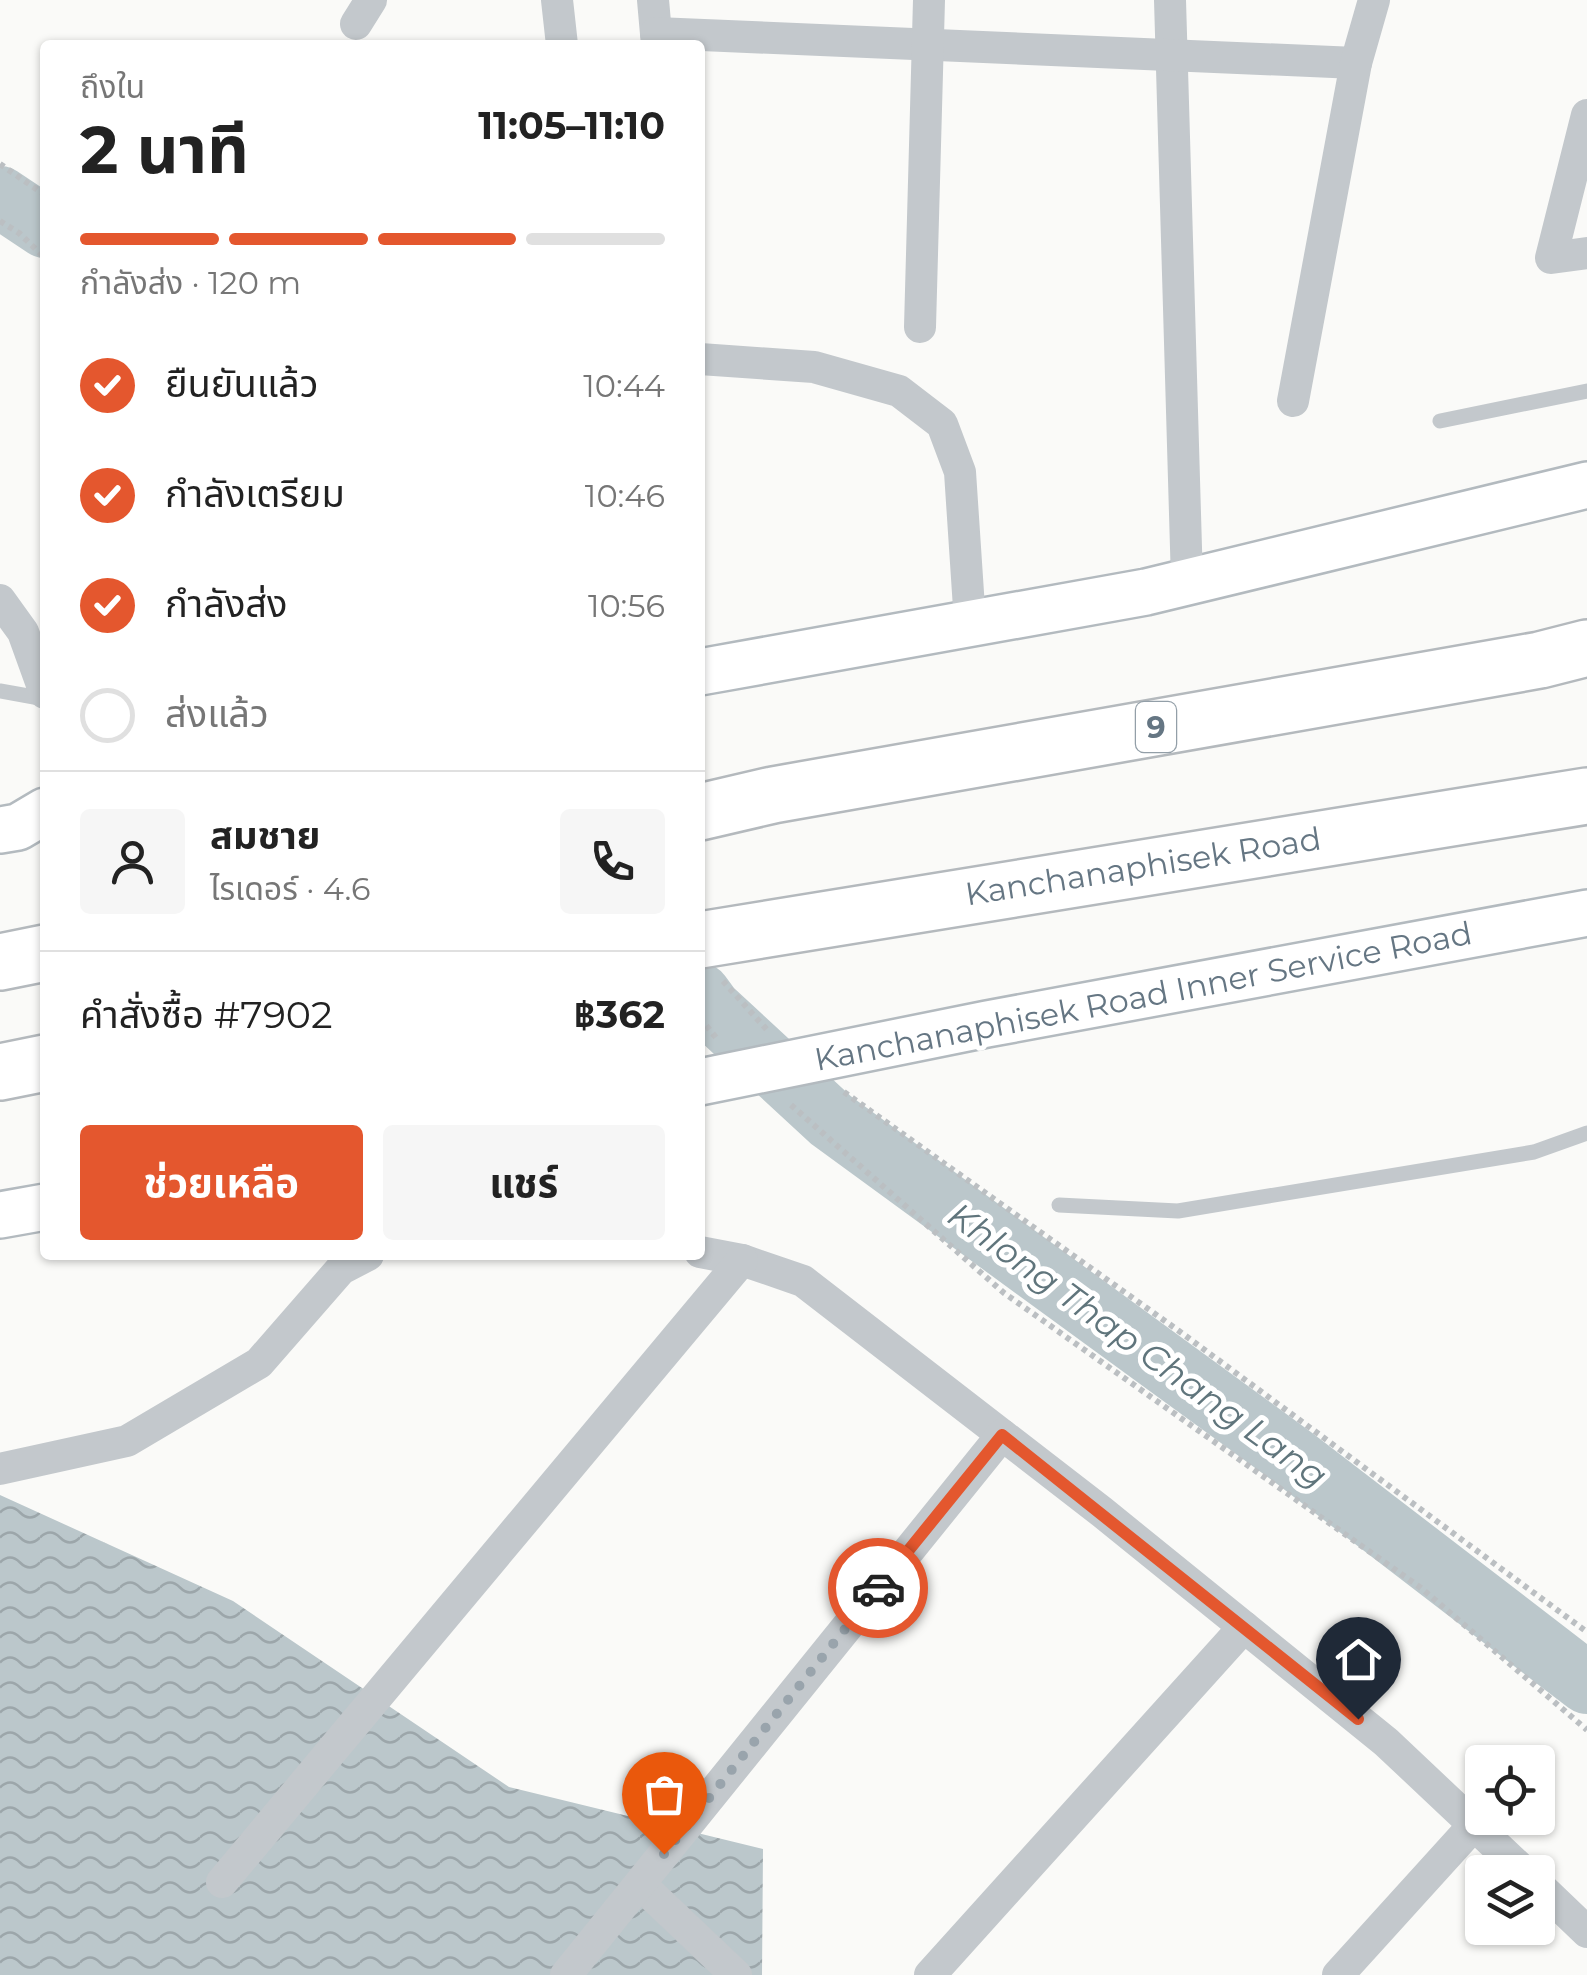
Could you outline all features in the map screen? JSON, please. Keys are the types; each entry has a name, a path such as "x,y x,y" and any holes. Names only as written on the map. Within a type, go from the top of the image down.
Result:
{"highway":[{"name":"9","path":"705,811 773,795 1571,656"},
{"name":"Kanchanaphisek Road","path":"706,955 859,912 1587,796"},
{"path":"0,962 40,954"},
{"path":"0,1072 40,1064"}],"main road":[{"path":"705,671 1187,582 1587,485"},
{"path":"0,830 18,827 40,814"},
{"name":"Kanchanaphisek Road Inner Service Road","path":"714,1065 986,1024 1587,912"},
{"path":"0,1215 40,1207"}],"street":[{"path":"556,0 561,40"},
{"path":"652,0 656,39 701,40"},
{"path":"920,327 930,0"},
{"path":"1170,0 1187,582"},
{"path":"1292,401 1356,63 1374,0"},
{"path":"705,40 1356,63"},
{"path":"1587,116 1551,258 1587,254"},
{"path":"705,358 814,366 899,391 942,424 960,472 970,623"},
{"path":"0,600 24,632 40,681"},
{"path":"705,1253 742,1260 803,1281 1244,1627 1386,1742 1465,1817"},
{"path":"0,1469 127,1440 260,1363 341,1269 358,1260"},
{"path":"222,1882 742,1260"},
{"path":"566,1975 1002,1435"},
{"path":"930,1975 1244,1627"},
{"path":"1338,1975 1465,1835"},
{"path":"1485,1835 1506,1855"},
{"path":"640,1884 736,1975"},
{"path":"1555,1902 1587,1932"}],"lane":[{"path":"1440,420 1587,391"},
{"path":"0,692 40,696"},
{"path":"1059,1205 1178,1211 1534,1152 1587,1133"}],"path":[{"path":"0,164 40,192"},
{"path":"0,221 20,233 40,253"},
{"path":"706,955 778,1043"},
{"path":"705,1035 714,1065"},
{"path":"837,1086 1179,1331 1587,1632"},
{"path":"785,1100 1004,1293 1421,1588 1587,1730"}],"water":[{"path":"0,1495 233,1601 509,1787 763,1849 762,1975 0,1975"}],"waterway":[{"name":"Khlong Thap Chang Lang","path":"0,197 40,224"},
{"name":"Khlong Thap Chang Lang","path":"705,1001 831,1120 1294,1458 1587,1683"}],"way so far":[{"path":"664,1854 878,1588"}],"route":[{"path":"878,1588 1002,1435 1358,1719"}]}
